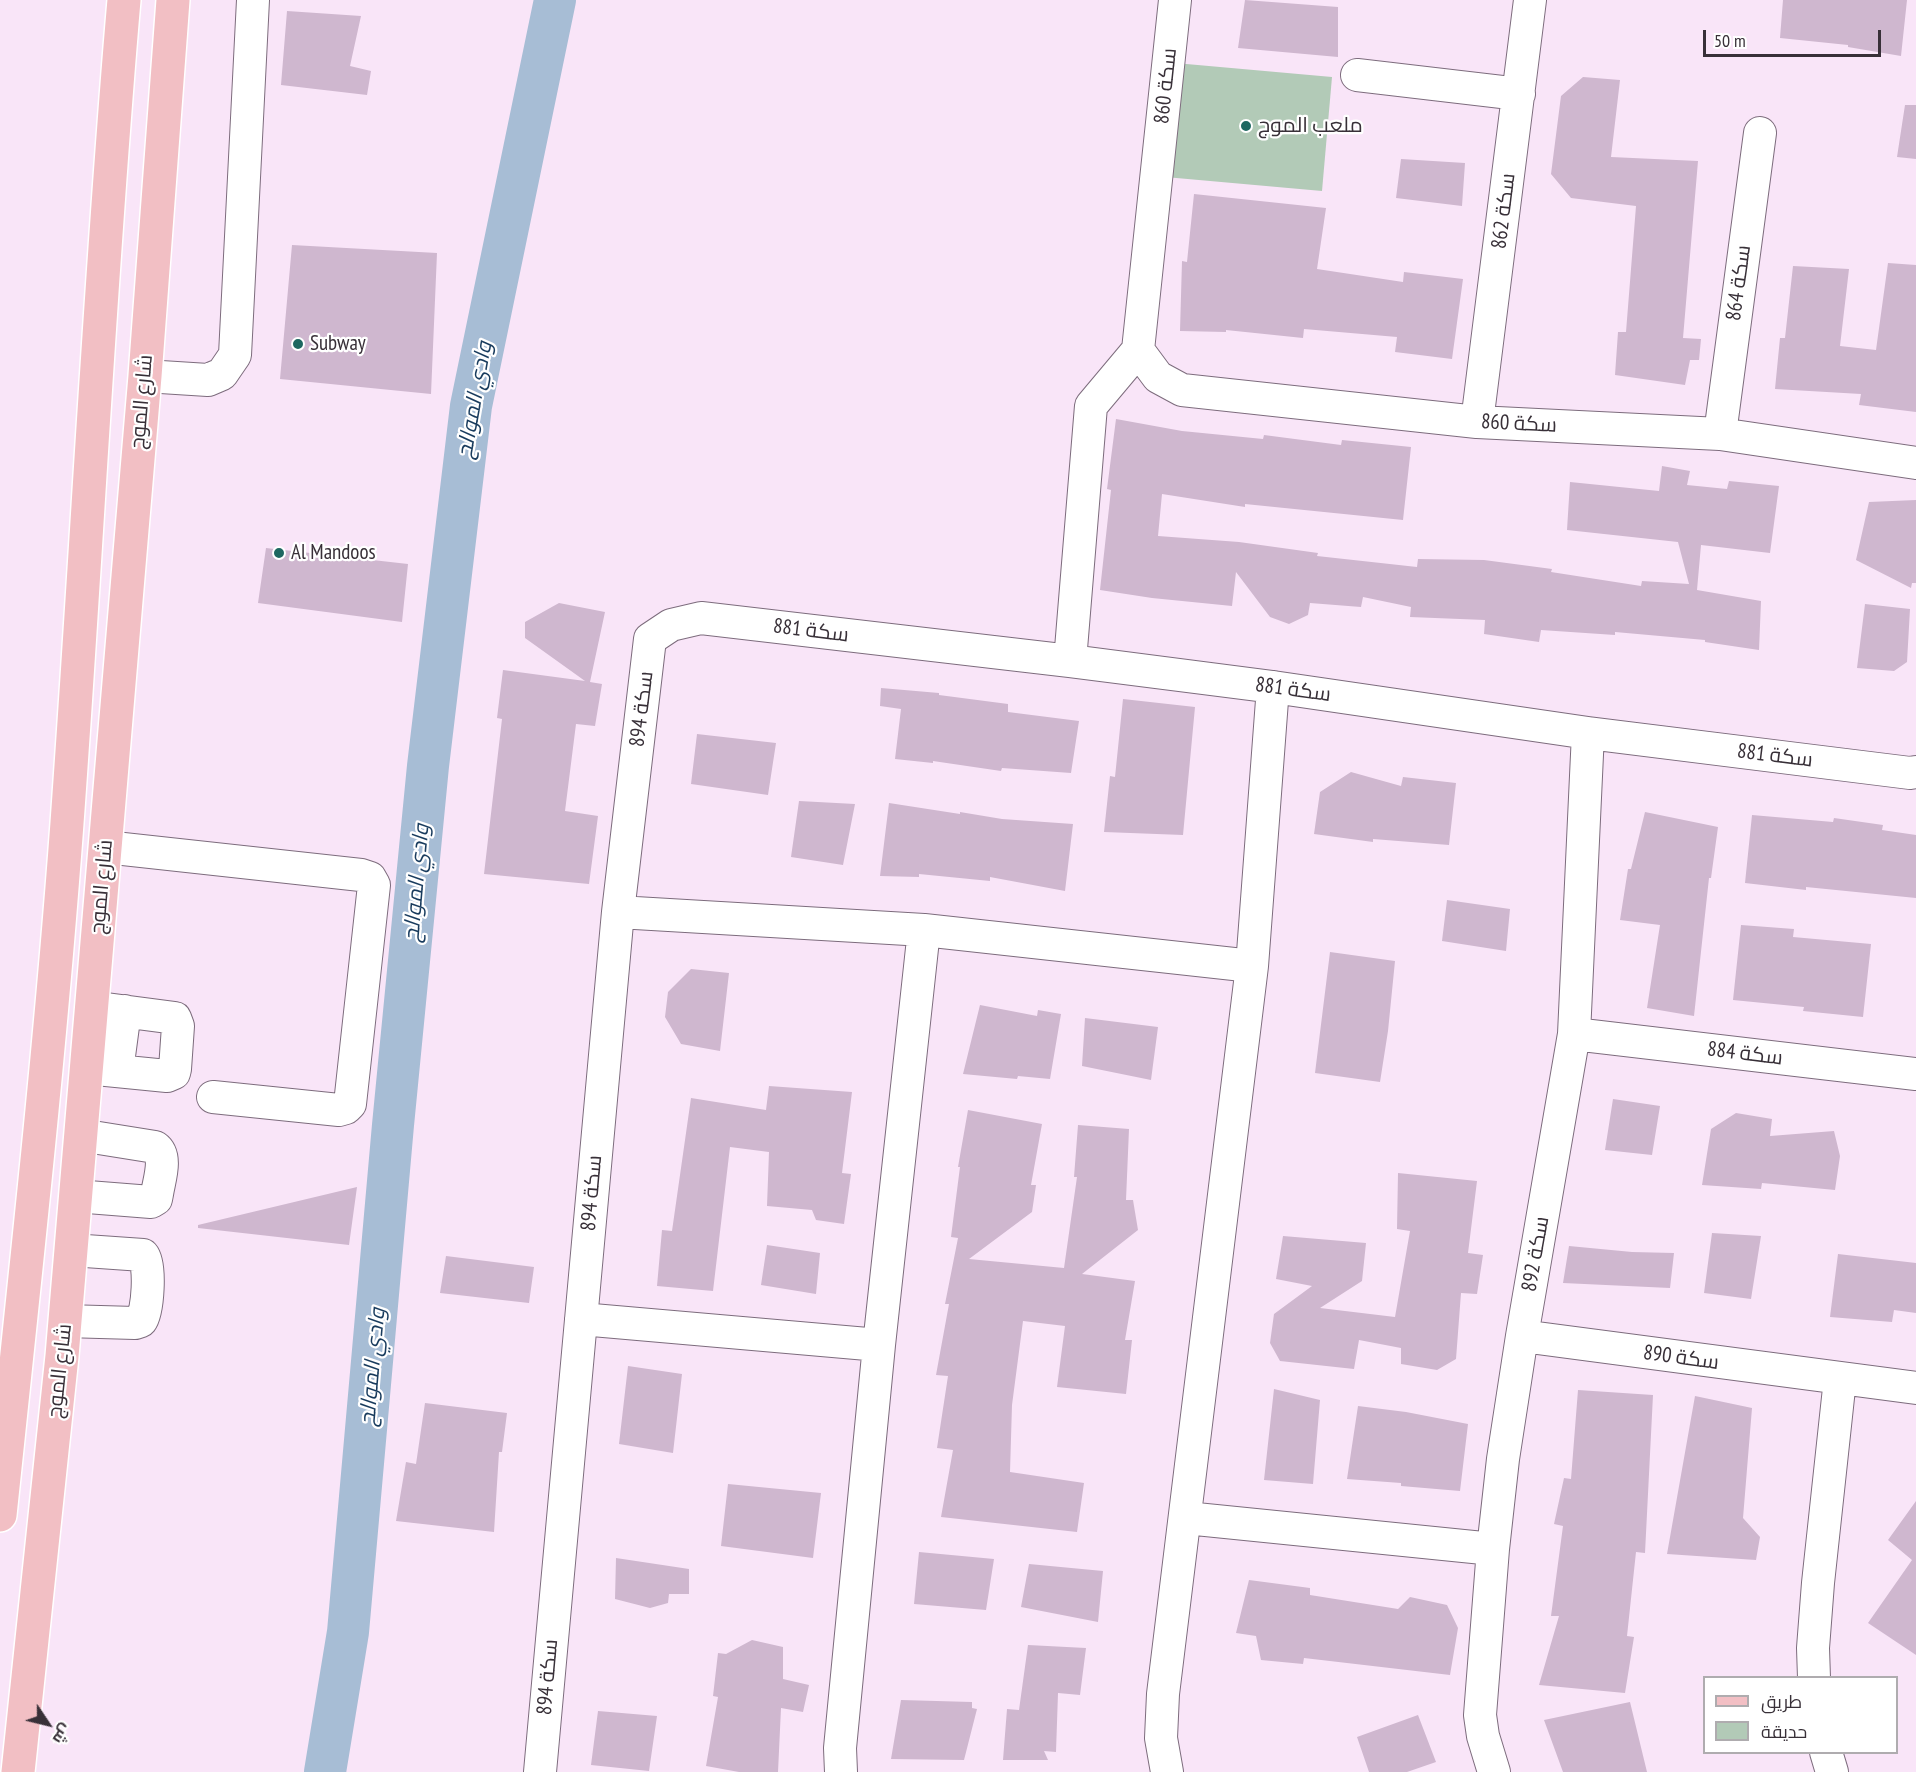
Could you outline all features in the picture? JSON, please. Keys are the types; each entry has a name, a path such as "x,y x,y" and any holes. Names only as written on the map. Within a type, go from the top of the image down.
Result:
{"main road":[{"name":"شارع الموج","path":"0,1515 45,1082 67,825 110,166 124,0"},
{"name":"شارع الموج","path":"18,1772 71,1250 80,1135 101,1070 91,1007 145,376 173,0"}],"street":[{"path":"145,376 208,380 222,374 235,355 253,0"},
{"name":"سكة 860","path":"1175,0 1138,350 1158,377 1182,390 1477,422 1720,434 1916,463"},
{"name":"سكة 862","path":"1477,422 1530,0"},
{"path":"1357,75 1519,94"},
{"name":"سكة 864","path":"1720,434 1760,132"},
{"path":"1070,661 1091,406 1138,350"},
{"name":"سكة 881","path":"670,625 701,618 1070,661 1273,687 1588,733 1916,772"},
{"name":"سكة 894","path":"540,1772 618,912 650,639 670,625"},
{"path":"1167,1772 1161,1738 1163,1694 1252,966 1273,687"},
{"name":"سكة 892","path":"1494,1772 1483,1736 1480,1715 1493,1548 1503,1459 1522,1336 1574,1034 1588,733"},
{"path":"105,847 362,875 370,878 375,885 350,1104 339,1110 213,1098"},
{"path":"618,912 924,930 1252,966"},
{"path":"842,1772 840,1748 879,1345 924,930"},
{"path":"91,1007 125,1011 175,1018 178,1026 174,1073 166,1076 101,1070 125,1011"},
{"name":"سكة 884","path":"1574,1034 1916,1074"},
{"path":"75,1196 152,1202 156,1199 162,1159 159,1150 155,1147 80,1135"},
{"path":"64,1321 135,1323 141,1321 146,1311 148,1265 143,1255 71,1250"},
{"path":"581,1319 879,1345"},
{"name":"سكة 890","path":"1522,1336 1916,1388"},
{"path":"1814,1676 1813,1648 1818,1582 1840,1379"},
{"path":"1186,1518 1493,1548"},
{"path":"1827,1754 1832,1772"}],"green space":[{"path":"1164,62 1332,77 1322,191 1154,176"}],"building":[{"path":"1245,0 1338,7 1338,57 1238,48"},
{"path":"1783,0 1907,0 1901,56 1848,47 1848,45 1780,38"},
{"path":"287,11 361,16 350,66 371,71 367,95 281,85"},
{"path":"1583,77 1620,80 1611,157 1698,161 1683,338 1701,339 1699,360 1690,360 1685,385 1615,375 1618,332 1626,332 1636,206 1571,198 1551,174 1561,96"},
{"path":"1905,105 1916,105 1916,159 1897,157"},
{"path":"1401,159 1465,163 1462,206 1396,198"},
{"path":"1194,194 1326,208 1317,269 1403,282 1404,272 1463,279 1452,359 1395,352 1397,337 1304,329 1303,338 1226,330 1226,332 1180,331 1182,261 1187,262"},
{"path":"292,245 437,253 431,394 280,379"},
{"path":"1888,263 1916,265 1916,412 1859,405 1861,394 1775,389 1780,338 1785,338 1793,266 1849,269 1840,346 1876,350"},
{"path":"1116,419 1182,431 1263,439 1264,435 1341,445 1342,440 1411,447 1403,520 1245,504 1245,507 1162,494 1158,536 1239,542 1318,553 1317,556 1417,567 1418,559 1484,560 1552,569 1551,572 1641,586 1642,581 1689,584 1678,542 1567,530 1570,482 1659,491 1662,466 1690,471 1687,485 1727,489 1729,481 1779,486 1770,553 1701,545 1697,590 1761,601 1759,650 1705,642 1705,640 1615,632 1615,635 1541,630 1539,642 1484,634 1485,620 1410,617 1411,607 1363,597 1361,607 1310,603 1308,615 1289,624 1270,617 1236,572 1232,606 1100,590 1111,490 1107,489"},
{"path":"1916,500 1916,583 1912,583 1911,588 1856,560 1869,502"},
{"path":"266,548 408,564 402,622 258,603"},
{"path":"559,603 605,612 590,682 602,684 595,726 576,724 565,811 598,816 589,884 484,874 502,719 497,718 503,670 585,681 525,638 525,622"},
{"path":"1865,604 1910,609 1907,662 1894,671 1857,668"},
{"path":"881,688 939,693 939,695 1008,704 1008,712 1079,721 1071,773 1002,768 1001,771 933,761 933,763 895,759 901,709 880,706"},
{"path":"1123,699 1195,707 1183,835 1104,832 1110,776 1115,777"},
{"path":"697,734 776,743 768,795 691,784"},
{"path":"1351,772 1401,786 1403,777 1456,783 1449,845 1373,839 1373,842 1314,834 1320,792"},
{"path":"799,801 855,804 843,865 791,857"},
{"path":"889,803 1002,819 1073,824 1065,891 990,877 990,881 919,874 919,877 880,876"},
{"path":"1645,812 1718,827 1711,878 1709,878 1694,1016 1647,1008 1660,925 1620,920 1628,869 1631,869"},
{"path":"1752,815 1833,822 1834,818 1883,825 1882,830 1916,835 1916,898 1745,883"},
{"path":"1447,900 1510,909 1506,951 1442,941"},
{"path":"1741,925 1794,929 1793,937 1871,944 1863,1017 1803,1011 1804,1007 1733,1000"},
{"path":"1330,952 1395,961 1380,1082 1315,1073"},
{"path":"691,969 729,973 720,1051 681,1044 665,1017 668,992"},
{"path":"980,1005 1037,1016 1038,1010 1061,1014 1050,1079 1018,1076 1017,1079 963,1074"},
{"path":"1085,1018 1158,1027 1151,1080 1082,1066"},
{"path":"769,1086 852,1092 842,1173 851,1174 844,1224 816,1220 812,1210 767,1206 769,1152 730,1147 713,1291 657,1286 662,1230 672,1231 691,1098 766,1110"},
{"path":"1613,1099 1660,1106 1652,1155 1605,1150"},
{"path":"968,1110 1042,1124 1031,1185 1036,1185 1032,1212 969,1259 1064,1268 1077,1177 1074,1177 1078,1125 1129,1129 1126,1200 1133,1200 1138,1230 1082,1274 1135,1281 1125,1340 1132,1340 1126,1394 1057,1387 1065,1326 1023,1321 1012,1405 1010,1472 1084,1483 1077,1532 941,1517 953,1450 937,1448 948,1376 936,1375 949,1304 945,1304 958,1238 951,1237 960,1167 958,1167"},
{"path":"1736,1113 1772,1119 1770,1136 1834,1131 1840,1156 1835,1190 1762,1183 1761,1189 1702,1185 1711,1129"},
{"path":"1398,1173 1477,1181 1468,1253 1483,1255 1477,1294 1461,1293 1456,1359 1437,1370 1401,1364 1401,1348 1359,1340 1354,1369 1280,1361 1270,1343 1274,1314 1312,1286 1276,1279 1283,1236 1366,1243 1362,1281 1320,1308 1395,1317 1410,1231 1397,1229"},
{"path":"357,1187 349,1245 198,1228 198,1225"},
{"path":"1712,1233 1761,1236 1751,1299 1704,1293"},
{"path":"767,1245 820,1253 816,1294 761,1285"},
{"path":"1569,1246 1674,1253 1670,1288 1563,1283"},
{"path":"1838,1254 1916,1263 1916,1313 1894,1310 1892,1322 1830,1317"},
{"path":"446,1256 534,1267 529,1303 440,1293"},
{"path":"628,1366 682,1374 673,1453 619,1444"},
{"path":"1274,1389 1320,1400 1313,1484 1264,1480"},
{"path":"1578,1390 1653,1395 1645,1553 1636,1552 1627,1636 1634,1637 1625,1693 1539,1685 1559,1616 1551,1616 1563,1526 1554,1524 1564,1478 1571,1479"},
{"path":"1695,1396 1752,1408 1743,1518 1760,1537 1756,1560 1667,1554"},
{"path":"425,1403 507,1413 502,1452 499,1452 494,1532 396,1521 406,1462 416,1464"},
{"path":"1358,1406 1406,1412 1468,1424 1460,1491 1347,1479"},
{"path":"728,1484 821,1493 813,1558 721,1546"},
{"path":"1916,1501 1916,1655 1868,1623 1912,1560 1888,1540"},
{"path":"919,1552 994,1559 986,1610 914,1604"},
{"path":"616,1558 689,1569 689,1594 669,1594 668,1603 650,1608 615,1599"},
{"path":"1029,1564 1103,1571 1098,1622 1021,1607"},
{"path":"1249,1580 1310,1588 1310,1595 1398,1609 1410,1597 1447,1605 1458,1628 1450,1675 1304,1658 1303,1664 1261,1660 1256,1636 1236,1633"},
{"path":"752,1640 783,1647 783,1679 809,1685 803,1712 781,1708 778,1772 739,1772 706,1766 718,1697 713,1696 718,1653 726,1654"},
{"path":"1028,1645 1086,1648 1080,1695 1058,1693 1056,1752 1044,1751 1048,1760 1003,1760 1007,1709 1019,1710"},
{"path":"901,1700 972,1702 972,1708 977,1709 964,1760 891,1759"},
{"path":"1630,1702 1647,1772 1563,1772 1544,1720"},
{"path":"598,1711 657,1716 649,1771 591,1765"},
{"path":"1418,1715 1436,1762 1407,1772 1369,1772 1357,1737"}],"waterway":[{"name":"وادي الموالح","path":"325,1772 348,1632 393,1125 428,766 471,406 555,0"}],"place":[{"name":"ملعب الموج","path":"1246,126"},
{"name":"Subway","path":"298,344"},
{"name":"Al Mandoos","path":"279,553"}]}
